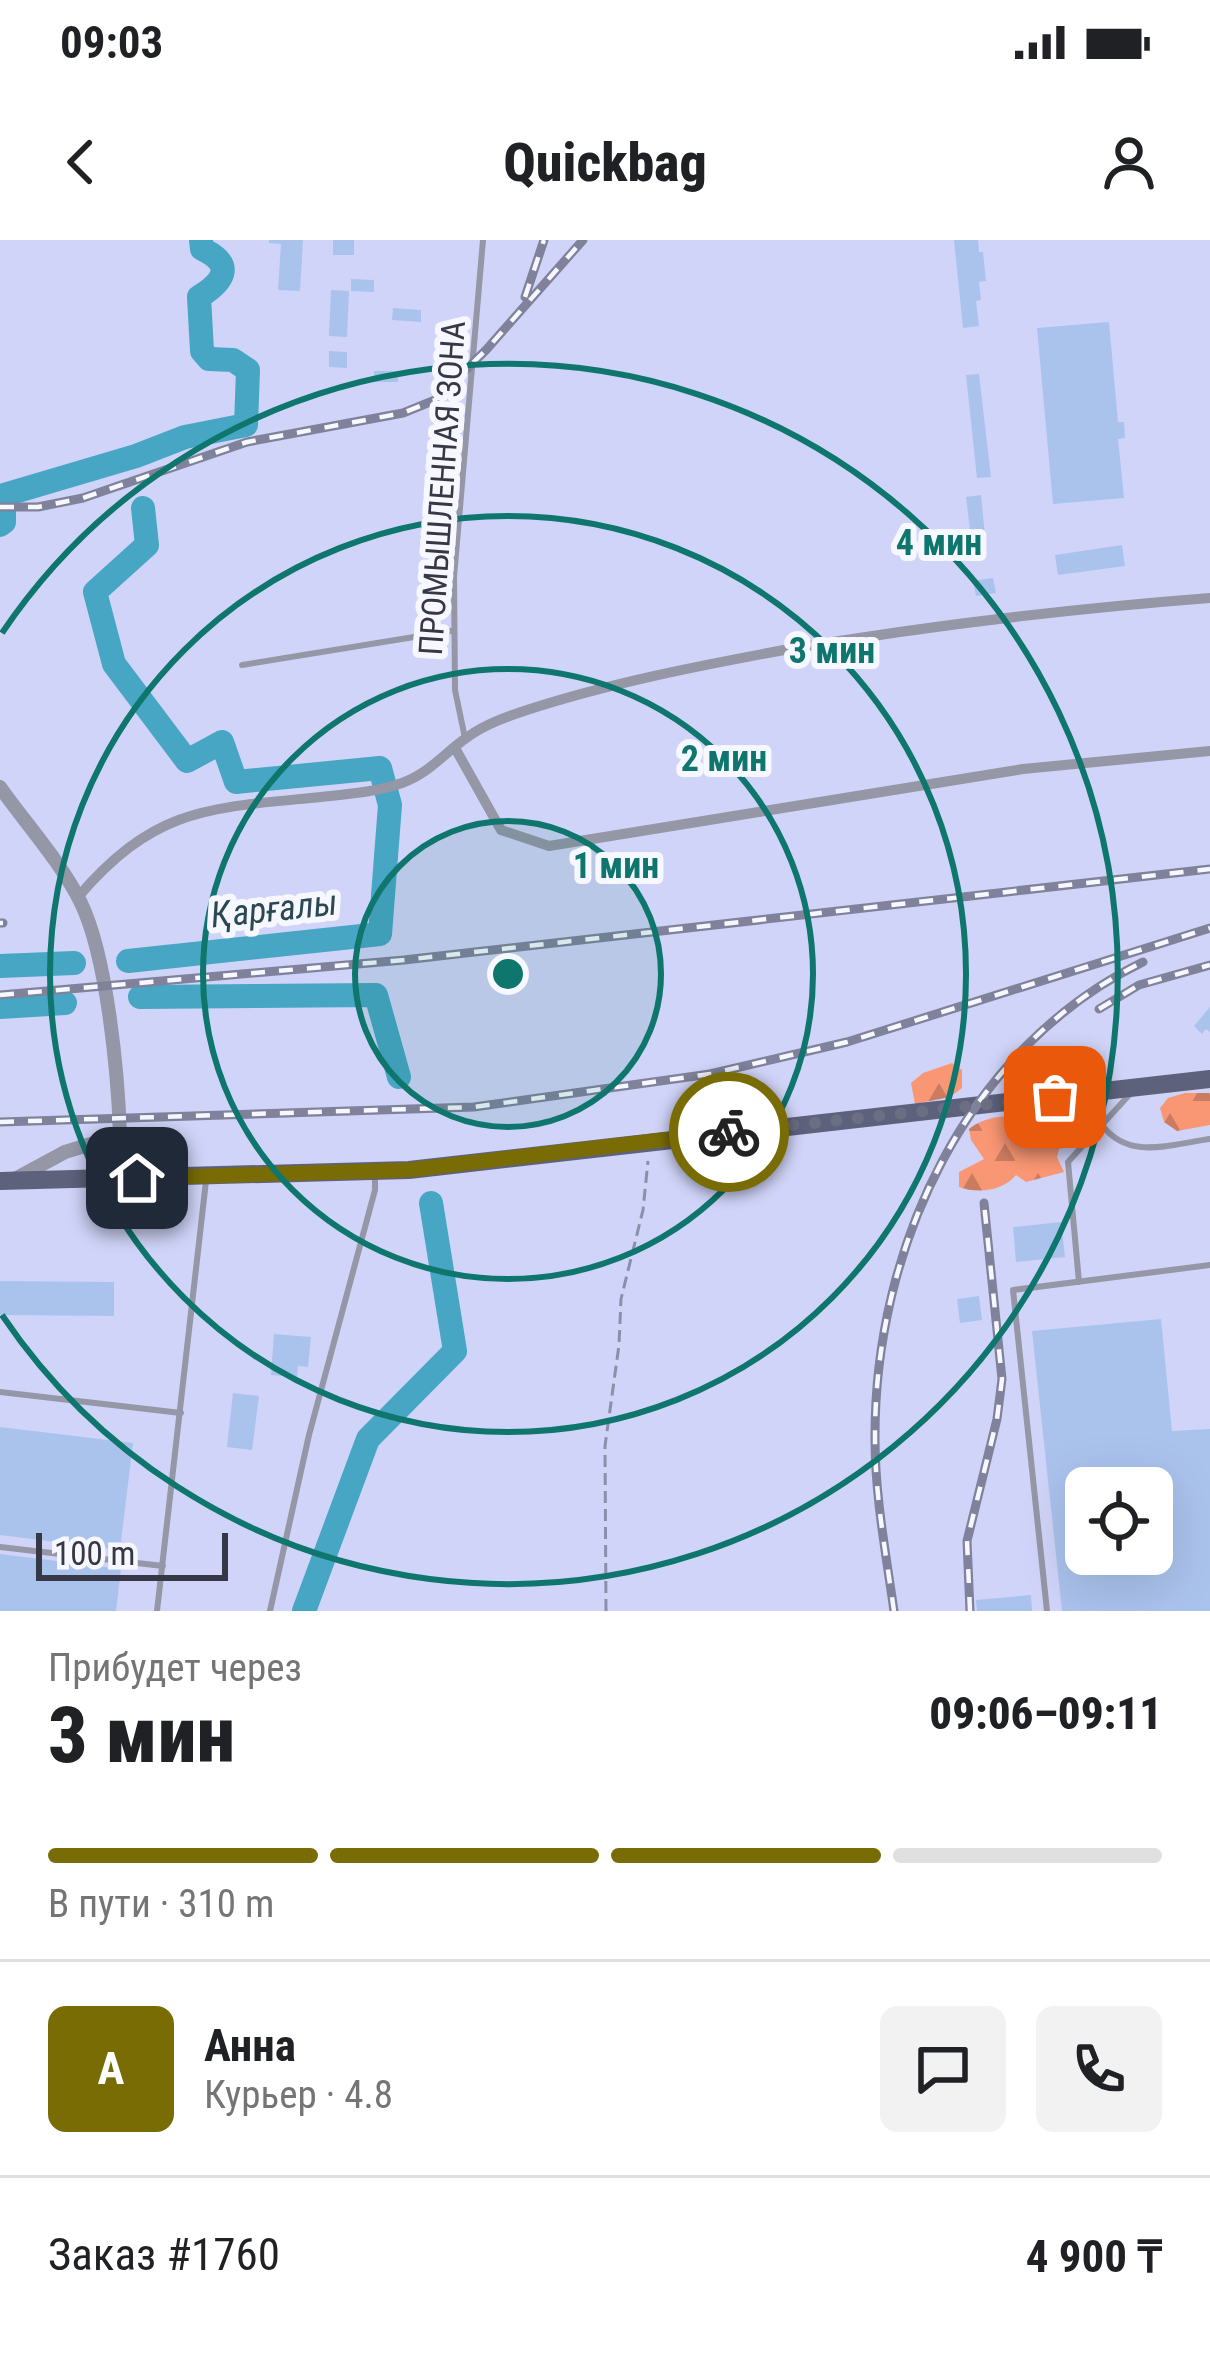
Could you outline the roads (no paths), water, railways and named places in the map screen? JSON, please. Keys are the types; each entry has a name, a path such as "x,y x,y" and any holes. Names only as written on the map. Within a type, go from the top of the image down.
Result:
{"main road":[{"path":"5,1181 375,1171 1210,1079"}],"street":[{"path":"78,897 139,840 178,818 206,808 370,792 404,782 430,770 487,725 530,709 724,661 992,618 1210,598"},
{"path":"455,748 501,830 549,846 1023,770 1210,751"},
{"path":"0,787 78,897 88,920 103,988 120,1135"},
{"path":"5,1181 65,1152 120,1135 159,1156 176,1178"}],"lane":[{"name":"ПРОМЫШЛЕННАЯ ЗОНА","path":"465,738 455,691 453,631 483,240"},
{"path":"242,665 453,631"},
{"path":"1079,1282 1066,1172 1069,1162 1135,1089"},
{"path":"1102,1125 1114,1140 1132,1147 1210,1139"},
{"path":"271,1611 309,1435 375,1190 375,1171"},
{"path":"157,1611 206,1177"},
{"path":"1047,1611 1013,1290 1210,1265"},
{"path":"0,1392 181,1413"},
{"path":"0,1547 163,1566"}],"waterway":[{"name":"Қарғалы","path":"0,525 4,495 185,437 246,425 248,370 233,360 209,359 202,351 199,297 219,279 222,267 202,249 201,240"},
{"name":"Қарғалы","path":"128,961 380,934 390,805 380,768 236,782 222,742 187,761 114,664 95,592 147,545 143,508"},
{"name":"Қарғалы","path":"0,966 74,963"},
{"name":"Қарғалы","path":"140,997 376,995 399,1077"},
{"name":"Қарғалы","path":"0,1007 65,1003"},
{"name":"Қарғалы","path":"304,1611 368,1439 455,1351 431,1203"}],"railway":[{"path":"525,297 544,240"},
{"path":"0,507 38,507 83,498 247,442 403,413 435,400 583,240"},
{"path":"0,995 404,960 1210,869"},
{"path":"0,1122 474,1107 710,1074 847,1042 1210,928"},
{"path":"894,1611 875,1439 879,1367 892,1296 913,1227 942,1161 980,1100 1026,1046 1081,999 1143,962"},
{"path":"1099,1009 1139,985 1210,965"},
{"path":"970,1611 967,1541 1002,1379 984,1203"}]}
